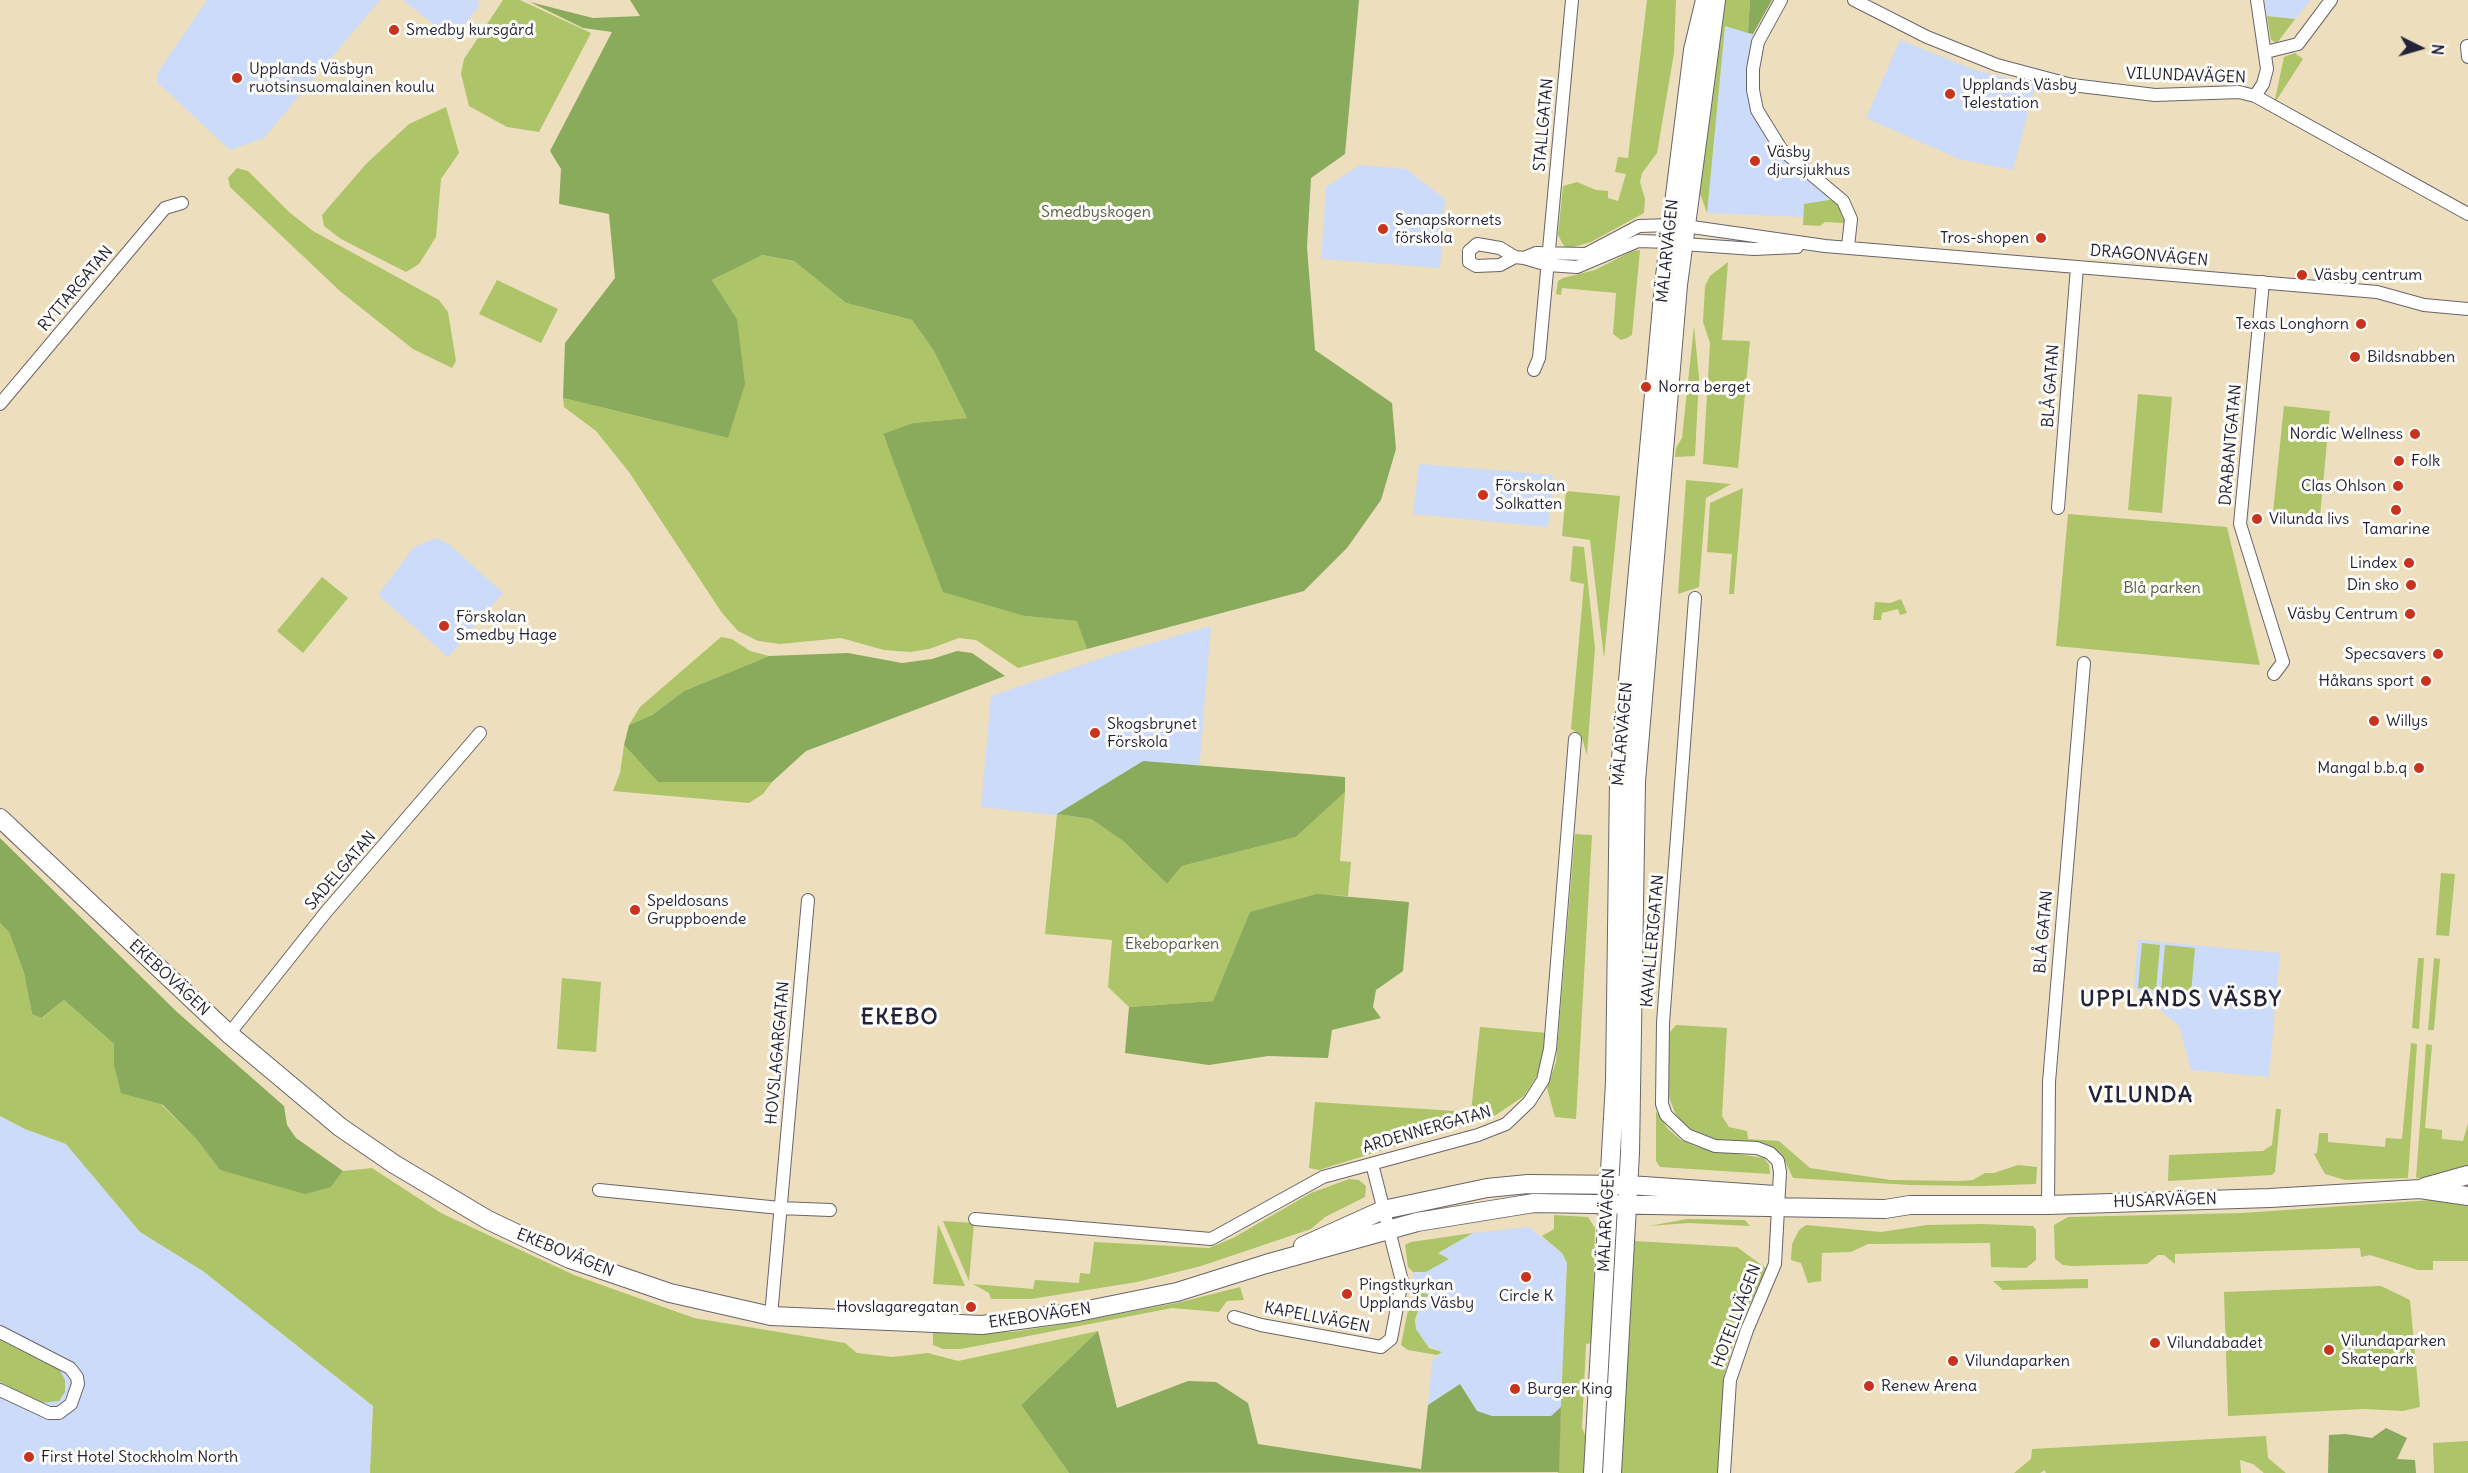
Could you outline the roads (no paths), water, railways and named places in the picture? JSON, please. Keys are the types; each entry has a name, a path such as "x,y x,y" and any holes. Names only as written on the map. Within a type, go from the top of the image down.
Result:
{"street":[{"name":"STALLGATAN","path":"1534,370 1539,358 1572,0"},
{"name":"MÄLARVÄGEN","path":"1612,1473 1629,1185 1634,826 1677,234 1693,50 1705,0"},
{"name":"MÄLARVÄGEN","path":"1593,1473 1615,1082 1619,780 1677,234 1716,0"},
{"path":"1781,0 1758,42 1753,69 1753,90 1757,110 1781,149 1843,201 1851,219 1848,247"},
{"name":"VILUNDAVÄGEN","path":"1854,0 1927,37 1997,65 2072,85 2155,95 2239,92 2255,96 2468,214"},
{"path":"2255,96 2263,84 2267,69 2257,0"},
{"path":"2266,52 2298,44 2331,0"},
{"name":"RYTTARGATAN","path":"0,404 165,208 182,203"},
{"path":"1548,259 1586,254 1639,226 1677,234"},
{"path":"1519,258 1536,253 1576,267 1638,242 1677,234"},
{"name":"DRAGONVÄGEN","path":"1677,234 1754,249 1825,246"},
{"name":"DRAGONVÄGEN","path":"1677,234 2377,292 2424,305 2468,309"},
{"name":"BLÅ GATAN","path":"2058,508 2077,267"},
{"name":"DRABANTGATAN","path":"2263,282 2240,524 2283,662 2274,674"},
{"name":"KAVALLERIGATAN","path":"1695,598 1663,1017 1662,1104 1666,1114 1687,1135 1715,1146 1757,1148 1770,1154 1778,1161 1780,1201"},
{"name":"BLÅ GATAN","path":"2048,1204 2049,1082 2084,663"},
{"name":"SADELGATAN","path":"229,1034 326,912 480,733"},
{"name":"ARDENNERGATAN","path":"975,1219 1211,1239 1323,1177 1478,1135 1506,1124 1529,1102 1543,1080 1550,1049 1575,740"},
{"name":"EKEBOVÄGEN","path":"0,818 229,1034 340,1127 394,1164 488,1220 570,1259 670,1293 771,1316 982,1325 1078,1312 1177,1292 1389,1229 1471,1212 1533,1203 1628,1206"},
{"name":"HOVSLAGARGATAN","path":"771,1316 808,900"},
{"name":"KAPELLVÄGEN","path":"1234,1317 1261,1325 1381,1347 1391,1339 1402,1281 1372,1164"},
{"name":"HUSARVÄGEN","path":"2420,1189 2468,1175"},
{"name":"EKEBOVÄGEN","path":"1266,1264 1383,1210 1487,1188 1528,1184 1629,1185"},
{"name":"HUSARVÄGEN","path":"1629,1185 1780,1201 1885,1209 1910,1205 2048,1204 2300,1197 2420,1189 2468,1196"},
{"path":"598,1190 780,1208 830,1210"},
{"name":"HUSARVÄGEN","path":"1628,1206 1780,1201"},
{"name":"HOTELLVÄGEN","path":"1724,1473 1730,1380 1747,1330 1775,1264 1780,1201"},
{"path":"0,1332 70,1368 77,1377 78,1384 71,1404 59,1413 49,1413 0,1390"}],"place":[{"name":"Smedby kursgård","path":"394,30"},
{"name":"Upplands Väsbyn ruotsinsuomalainen koulu","path":"237,78"},
{"name":"Upplands Väsby Telestation","path":"1950,94"},
{"name":"Väsby djursjukhus","path":"1755,161"},
{"name":"Senapskornets förskola","path":"1383,229"},
{"name":"Tros-shopen","path":"2041,238"},
{"name":"Väsby centrum","path":"2302,275"},
{"name":"Texas Longhorn","path":"2361,324"},
{"name":"Bildsnabben","path":"2355,357"},
{"name":"Norra berget","path":"1646,387"},
{"name":"Nordic Wellness","path":"2415,434"},
{"name":"Folk","path":"2399,461"},
{"name":"Clas Ohlson","path":"2398,486"},
{"name":"Förskolan Solkatten","path":"1483,495"},
{"name":"Tamarine","path":"2396,510"},
{"name":"Vilunda livs","path":"2257,519"},
{"name":"Lindex","path":"2409,563"},
{"name":"Din sko","path":"2411,585"},
{"name":"Väsby Centrum","path":"2410,614"},
{"name":"Förskolan Smedby Hage","path":"444,626"},
{"name":"Specsavers","path":"2438,654"},
{"name":"Håkans sport","path":"2426,681"},
{"name":"Willys","path":"2374,721"},
{"name":"Skogsbrynet Förskola","path":"1095,733"},
{"name":"Mangal b.b.q","path":"2419,768"},
{"name":"Speldosans Gruppboende","path":"635,910"},
{"name":"Circle K","path":"1526,1277"},
{"name":"Pingstkyrkan Upplands Väsby","path":"1347,1294"},
{"name":"Hovslagaregatan","path":"971,1307"},
{"name":"Vilundabadet","path":"2155,1343"},
{"name":"Vilundaparken Skatepark","path":"2329,1350"},
{"name":"Vilundaparken","path":"1953,1361"},
{"name":"Renew Arena","path":"1869,1386"},
{"name":"Burger King","path":"1515,1389"},
{"name":"First Hotel Stockholm North","path":"29,1457"}],"district":[{"name":"UPPLANDS VÄSBY","path":"2181,1000"},
{"name":"EKEBO","path":"900,1018"},
{"name":"VILUNDA","path":"2141,1096"}],"park label":[{"name":"Smedbyskogen","path":"1096,212"},
{"name":"Blå parken","path":"2162,588"},
{"name":"Ekeboparken","path":"1172,944"}]}
